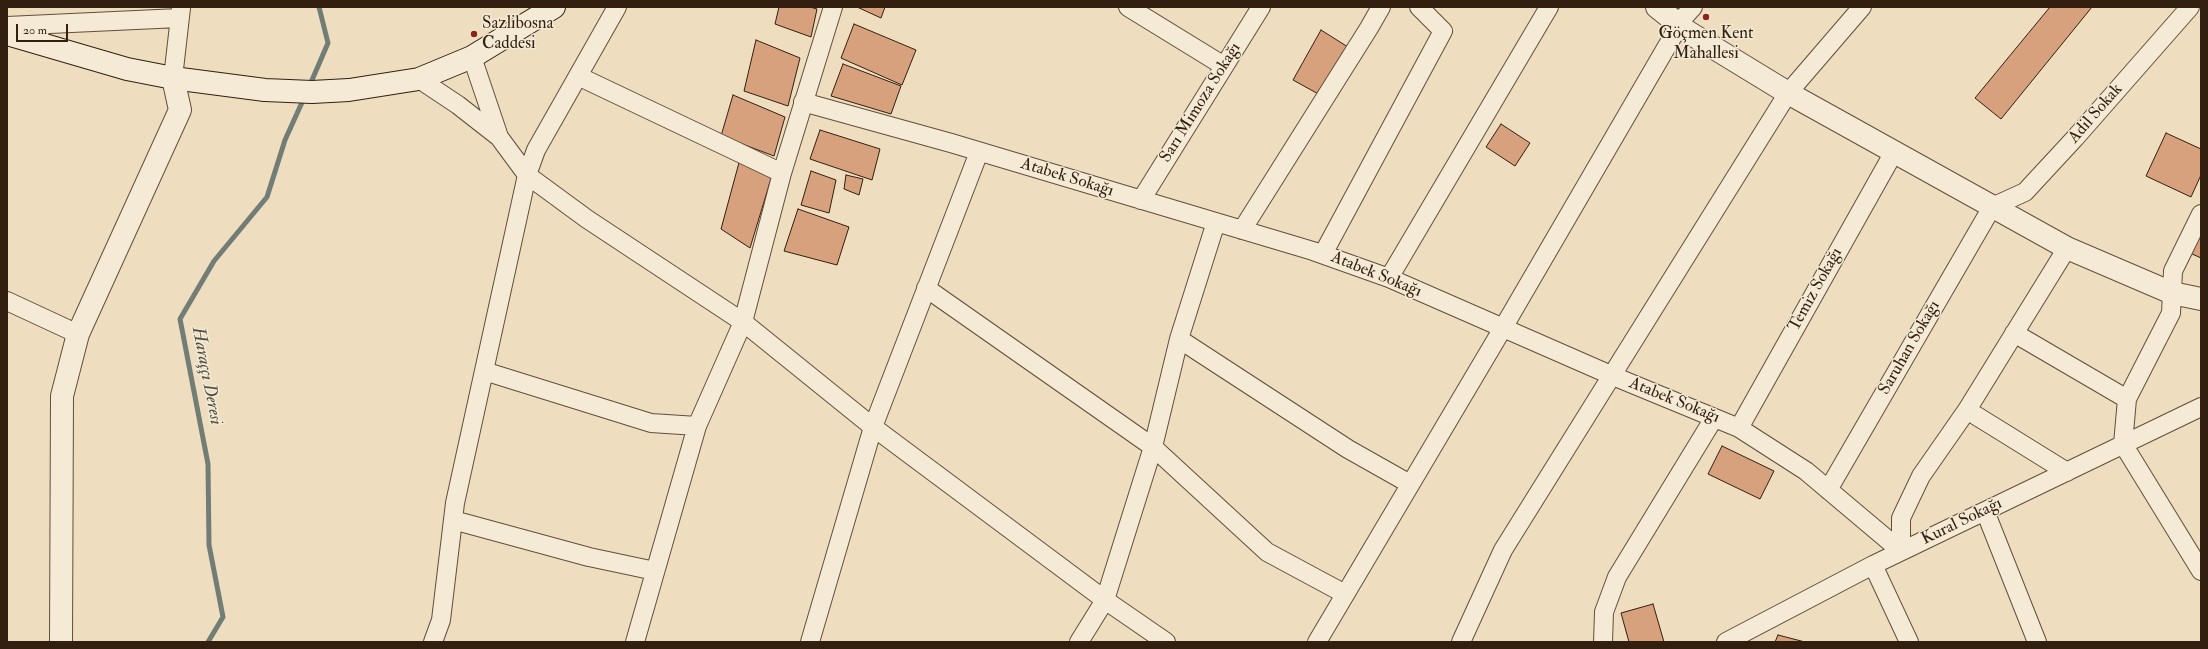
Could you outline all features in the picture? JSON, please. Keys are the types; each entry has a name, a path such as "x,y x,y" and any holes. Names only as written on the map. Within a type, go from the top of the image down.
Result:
{"street":[{"path":"7,34 127,69 173,78 265,90 312,92 349,90 419,79 472,57 554,7"},
{"path":"433,642 442,620 453,520 484,371 528,175 536,150 617,7"},
{"path":"635,642 697,426 743,322 782,173 833,7"},
{"path":"1128,7 1224,66"},
{"name":"Sarı Mimoza Sokağı","path":"1141,200 1261,7"},
{"path":"1242,230 1369,28 1380,7"},
{"path":"1323,254 1443,31 1419,7"},
{"path":"1389,278 1549,7"},
{"path":"1657,7 1679,25 1788,93 2067,248 2172,293 2201,299"},
{"path":"1317,642 1503,328 1679,25 1693,7"},
{"path":"1461,642 1503,550 1613,376 1788,93 1862,7"},
{"name":"Adil Sokak","path":"1992,207 2025,192 2075,138 2190,7"},
{"path":"7,26 180,12 173,78 180,110 78,334 62,396 61,642"},
{"path":"472,57 499,137"},
{"path":"578,76 782,173"},
{"path":"419,79 458,105 499,137 528,175 587,219 743,322 873,427 1105,600 1166,642"},
{"name":"Atabek Sokağı","path":"803,102 979,152 1323,254 1389,278 1613,376 1739,428 1806,471 1901,552"},
{"path":"814,640 873,427 979,152"},
{"name":"Temiz Sokağı","path":"1739,428 1894,152"},
{"name":"Saruhan Sokağı","path":"1828,490 1992,207"},
{"path":"2201,214 2173,271 2171,313 2127,399 2123,444 2201,571"},
{"path":"1079,642 1105,600 1153,447 1179,339 1216,222"},
{"path":"1901,552 1901,518 1921,476 1967,410 2067,248"},
{"path":"926,288 1153,447 1267,552 1345,594"},
{"path":"7,301 78,334"},
{"path":"2014,333 2127,399"},
{"path":"1179,339 1348,450 1410,484"},
{"path":"484,371 651,423 697,426"},
{"name":"Kural Sokağı","path":"1726,642 1873,565 2201,407"},
{"path":"1967,410 2067,472"},
{"path":"1604,642 1604,612 1617,577 1714,418"},
{"path":"1985,511 2037,642"},
{"path":"453,520 589,557 655,571"},
{"path":"1873,565 1909,642"}],"building":[{"path":"779,7 810,7 817,9 811,37 775,24"},
{"path":"857,7 885,7 881,18"},
{"path":"2050,7 2092,7 2001,119 1975,98"},
{"path":"854,24 916,50 902,85 841,58"},
{"path":"1321,30 1348,47 1322,96 1293,80"},
{"path":"756,40 800,58 788,106 744,91"},
{"path":"843,64 901,86 891,114 831,96"},
{"path":"733,95 785,117 774,156 721,136"},
{"path":"1501,124 1530,143 1515,166 1486,147"},
{"path":"820,130 880,149 872,180 810,159"},
{"path":"2166,133 2201,149 2201,175 2191,197 2146,176"},
{"path":"740,159 773,172 750,248 721,229"},
{"path":"811,171 836,180 829,213 801,205"},
{"path":"846,175 863,179 859,195 844,189"},
{"path":"798,209 849,227 837,265 784,251"},
{"path":"2201,229 2201,258 2190,253"},
{"path":"1722,446 1774,471 1760,499 1708,474"},
{"path":"1653,604 1664,642 1629,642 1621,613"},
{"path":"1778,635 1805,642 1775,642"}],"waterway":[{"name":"Haraççı Deresi","path":"309,87 328,43 319,7"},
{"name":"Haraççı Deresi","path":"208,642 223,617 209,545 208,464 180,319 214,261 267,197 285,140 304,98"}],"place":[{"name":"Göçmen Kent Mahallesi","path":"1706,17"},
{"name":"Sazlibosna Caddesi","path":"474,34"}]}
